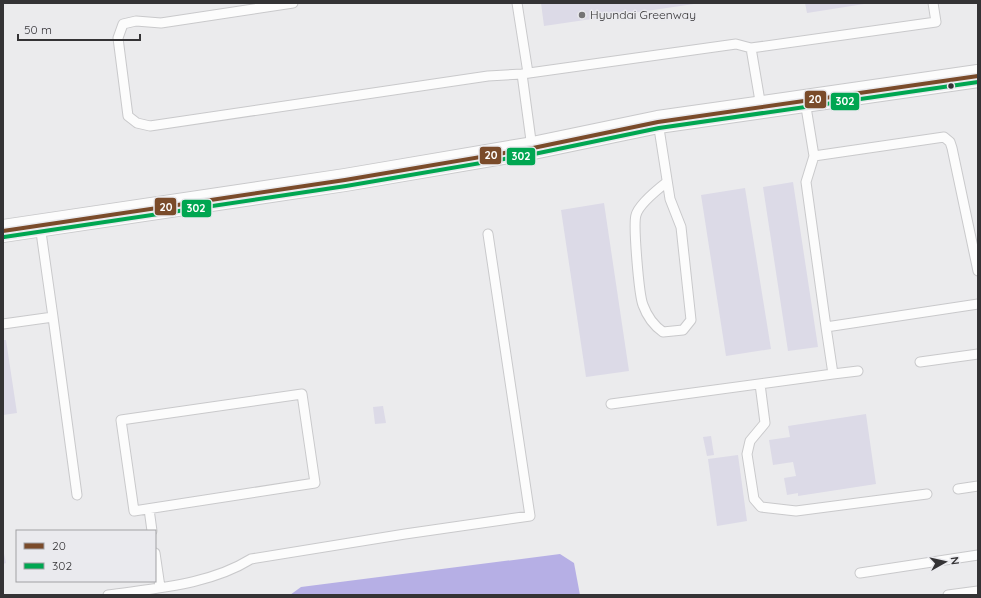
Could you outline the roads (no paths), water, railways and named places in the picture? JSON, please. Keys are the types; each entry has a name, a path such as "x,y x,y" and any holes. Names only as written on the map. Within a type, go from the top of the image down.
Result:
{"street":[{"path":"3,231 345,180 532,148 658,122 978,76"}],"lane":[{"path":"293,3 161,23 136,21 123,24 118,38 128,116 137,123 150,126 488,76 525,73 736,44 751,48 936,22 933,3"},
{"path":"517,3 532,148"},
{"path":"751,48 761,108"},
{"path":"805,101 814,156 806,182 833,374"},
{"path":"658,122 668,182 670,199 681,227 691,320 683,330 663,332 653,324 643,304 637,263 636,215 653,192 668,182"},
{"path":"814,156 944,137 950,142 952,148 978,274"},
{"path":"40,225 77,495"},
{"path":"108,595 194,582 238,566 251,559 405,534 530,516 488,234"},
{"path":"826,327 978,304"},
{"path":"3,324 53,317"},
{"path":"920,362 978,354"},
{"path":"611,404 858,371"},
{"path":"760,384 765,423 750,441 747,454 754,499 761,507 796,511 927,494"},
{"path":"302,394 315,482 149,509 134,511 121,420 302,394"},
{"path":"958,490 978,486"},
{"path":"149,509 152,530"},
{"path":"860,573 978,555"},
{"path":"156,561 160,587"},
{"path":"948,595 978,591"}],"place":[{"name":"Hyundai Greenway","path":"582,15"}]}
